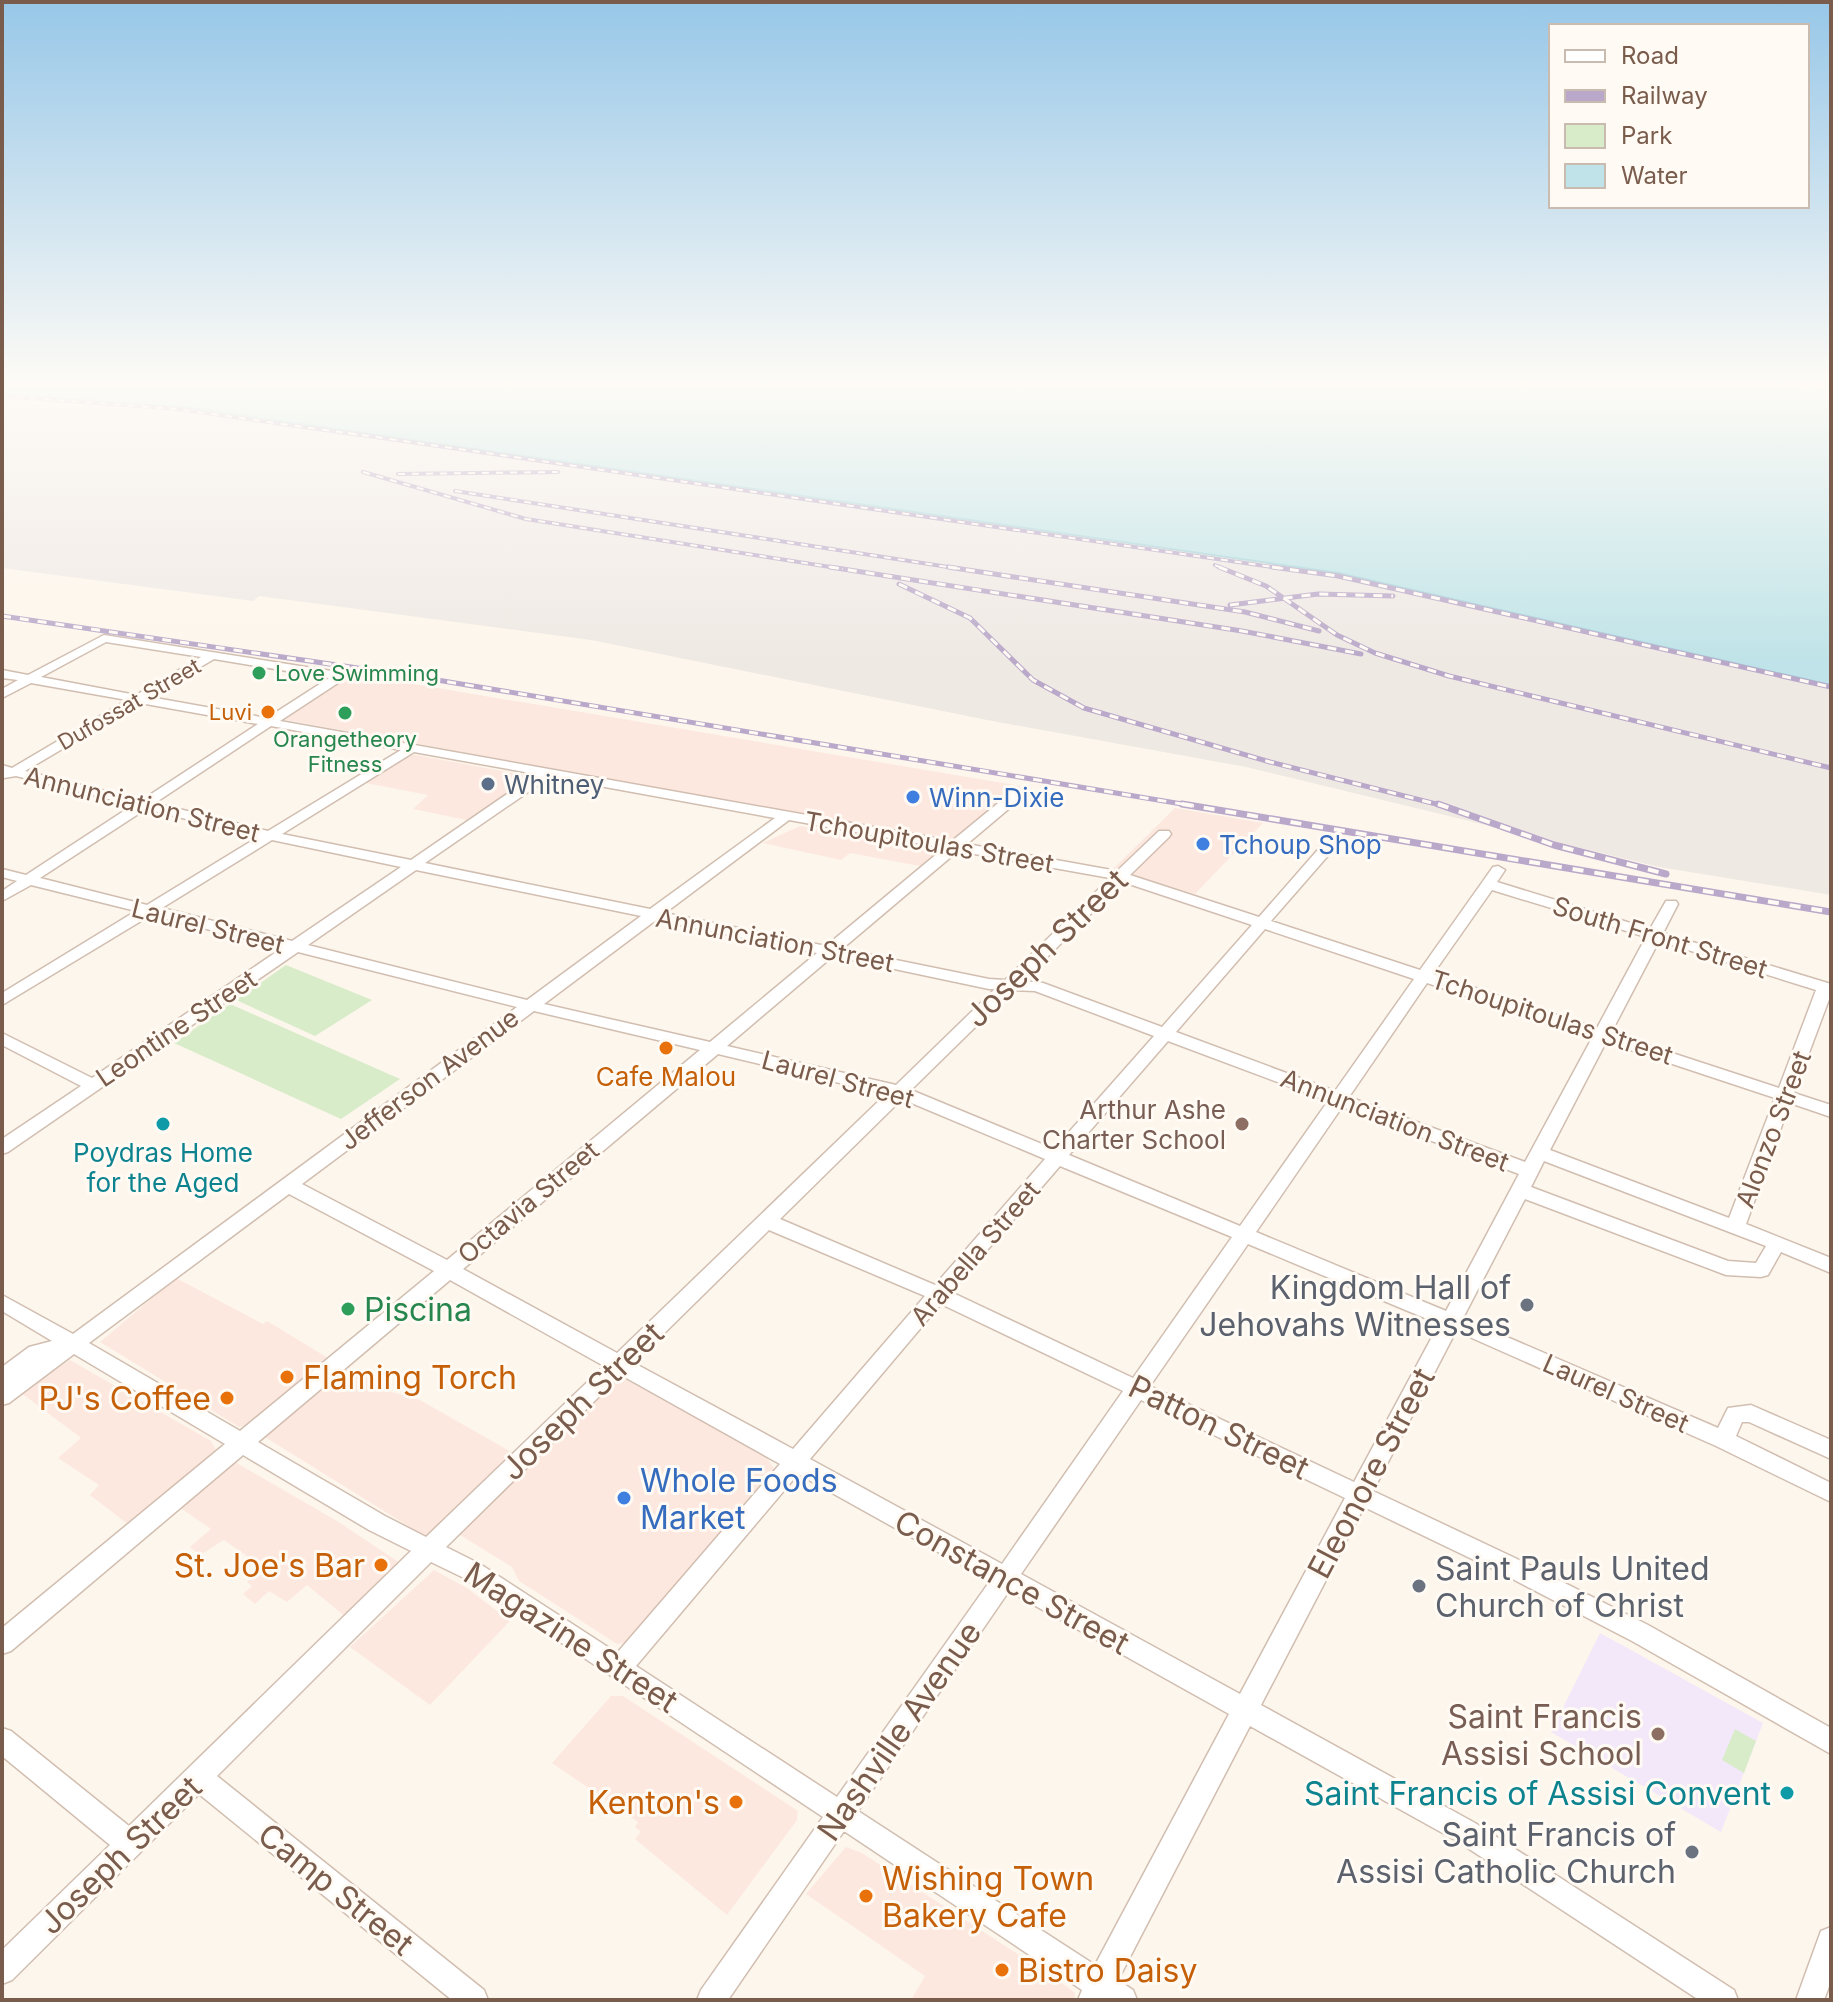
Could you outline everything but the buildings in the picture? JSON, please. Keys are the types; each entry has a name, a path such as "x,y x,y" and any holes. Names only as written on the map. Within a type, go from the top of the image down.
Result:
{"street":[{"path":"2,694 104,638 340,676 2,897"},
{"name":"Dufossat Street","path":"6,773 214,654"},
{"name":"Tchoupitoulas Street","path":"2,674 1120,876 1831,1111"},
{"path":"2,1000 411,749"},
{"name":"Annunciation Street","path":"6,773 411,866 1008,985 1037,986 1530,1171 1735,1270 1761,1270 1777,1243"},
{"name":"Leontine Street","path":"2,1148 547,773"},
{"name":"Octavia Street","path":"2,1643 1019,793"},
{"name":"Jefferson Avenue","path":"2,1397 786,816"},
{"name":"Joseph Street","path":"2,1970 430,1548 1164,834"},
{"name":"Arabella Street","path":"619,1668 938,1294 1334,840"},
{"name":"Nashville Avenue","path":"711,2000 1498,870"},
{"name":"Laurel Street","path":"2,873 294,948 898,1091 1451,1321 1724,1440 1831,1493"},
{"name":"South Front Street","path":"1489,884 1828,988"},
{"name":"Eleonore Street","path":"1096,1992 1671,904"},
{"name":"Alonzo Street","path":"1736,1225 1828,988"},
{"path":"2,1038 93,1085"},
{"name":"Annunciation Street","path":"1530,1171 1736,1225 1831,1266"},
{"name":"Constance Street","path":"288,1185 620,1364 1466,1832 1724,2000"},
{"name":"Patton Street","path":"767,1221 938,1294 1360,1495 1640,1633 1831,1742"},
{"name":"Magazine Street","path":"2,1302 377,1523 472,1571 839,1815 1096,1992 1123,2000"},
{"name":"Jefferson Avenue","path":"2,1378 36,1353 73,1343"},
{"path":"1724,1440 1735,1414 1741,1411 1831,1450"},
{"path":"2,1740 131,1845"},
{"name":"Camp Street","path":"199,1778 474,2000"},
{"path":"1810,2000 1831,1941"}],"shaded area":[{"path":"2,475 659,475 1338,573 1831,685 1831,895 1659,867 1246,767 987,720 591,640 259,596 253,601 2,568"},
{"path":"348,673 1021,786 954,842 281,719"},
{"path":"410,754 535,777 471,821 413,809 428,795 361,782"},
{"path":"1175,808 1263,823 1195,894 1112,870"},
{"path":"800,826 942,851 925,867 850,853 841,860 763,843"},
{"path":"176,1278 263,1324 267,1321 328,1358 249,1424 239,1427 100,1342"},
{"path":"70,1360 211,1441 216,1450 129,1525 90,1495 99,1485 58,1458 81,1438 20,1392"},
{"path":"346,1365 392,1392 420,1400 515,1454 429,1536 421,1534 265,1437 266,1431"},
{"name":"Whole Foods Market","path":"624,1379 637,1382 766,1457 776,1471 625,1643 617,1644 519,1581 512,1567 460,1535 604,1390"},
{"path":"235,1462 337,1521 400,1563 347,1618 307,1585 287,1602 269,1591 255,1604 243,1594 252,1586 247,1582 263,1567 224,1540 200,1555 190,1547 211,1529 179,1507"},
{"path":"434,1570 467,1588 510,1621 430,1705 350,1647"},
{"name":"Saint Francis Assisi School","path":"1600,1633 1763,1723 1721,1832 1551,1732"},
{"path":"611,1696 623,1696 798,1811 797,1820 727,1915 635,1839 641,1832 635,1827 638,1822 552,1763"},
{"path":"846,1847 862,1853 1069,1988 1075,1993 1075,2000 911,2000 925,1976 806,1894"}],"green space":[{"path":"286,965 372,1000 315,1036 236,1000"},
{"path":"230,1004 400,1079 341,1119 174,1043"},
{"path":"1735,1729 1756,1741 1744,1773 1722,1760"}],"water":[{"path":"659,475 1831,475 1831,685 1338,573"}],"railway":[{"path":"375,475 526,519 843,569"},
{"path":"641,475 1275,567"},
{"path":"455,491 950,567"},
{"path":"1215,565 1224,569"},
{"path":"830,567 1242,631 1361,654"},
{"path":"950,567 1245,612 1319,631"},
{"path":"950,567 961,569"},
{"path":"1219,567 1266,586 1284,598"},
{"path":"1275,567 1338,576 1831,687"},
{"path":"1275,567 1286,569"},
{"path":"899,584 970,618 1033,680 1084,708 1270,762 1443,806"},
{"path":"1284,598 1318,594 1393,596"},
{"path":"1230,605 1284,598"},
{"path":"1284,598 1337,635 1375,653 1449,676 1831,768"},
{"path":"2,616 419,677 1194,806"},
{"path":"1182,804 1831,912"},
{"path":"1438,804 1443,806"},
{"path":"1443,806 1554,845 1666,874"}],"place":[{"name":"Love Swimming","path":"259,673"},
{"name":"Luvi","path":"268,712"},
{"name":"Orangetheory Fitness","path":"345,713"},
{"name":"Whitney","path":"488,784"},
{"name":"Winn-Dixie","path":"913,797"},
{"name":"Tchoup Shop","path":"1203,844"},
{"name":"Cafe Malou","path":"666,1048"},
{"name":"Poydras Home for the Aged","path":"163,1124"},
{"name":"Arthur Ashe Charter School","path":"1242,1124"},
{"name":"Kingdom Hall of Jehovahs Witnesses","path":"1527,1305"},
{"name":"Piscina","path":"348,1309"},
{"name":"Flaming Torch","path":"287,1377"},
{"name":"PJ's Coffee","path":"227,1398"},
{"name":"Whole Foods Market","path":"624,1498"},
{"name":"St. Joe's Bar","path":"381,1565"},
{"name":"Saint Pauls United Church of Christ","path":"1419,1586"},
{"name":"Saint Francis Assisi School","path":"1658,1734"},
{"name":"Saint Francis of Assisi Convent","path":"1787,1793"},
{"name":"Kenton's","path":"736,1802"},
{"name":"Saint Francis of Assisi Catholic Church","path":"1692,1852"},
{"name":"Wishing Town Bakery Cafe","path":"866,1896"},
{"name":"Bistro Daisy","path":"1002,1970"}]}
